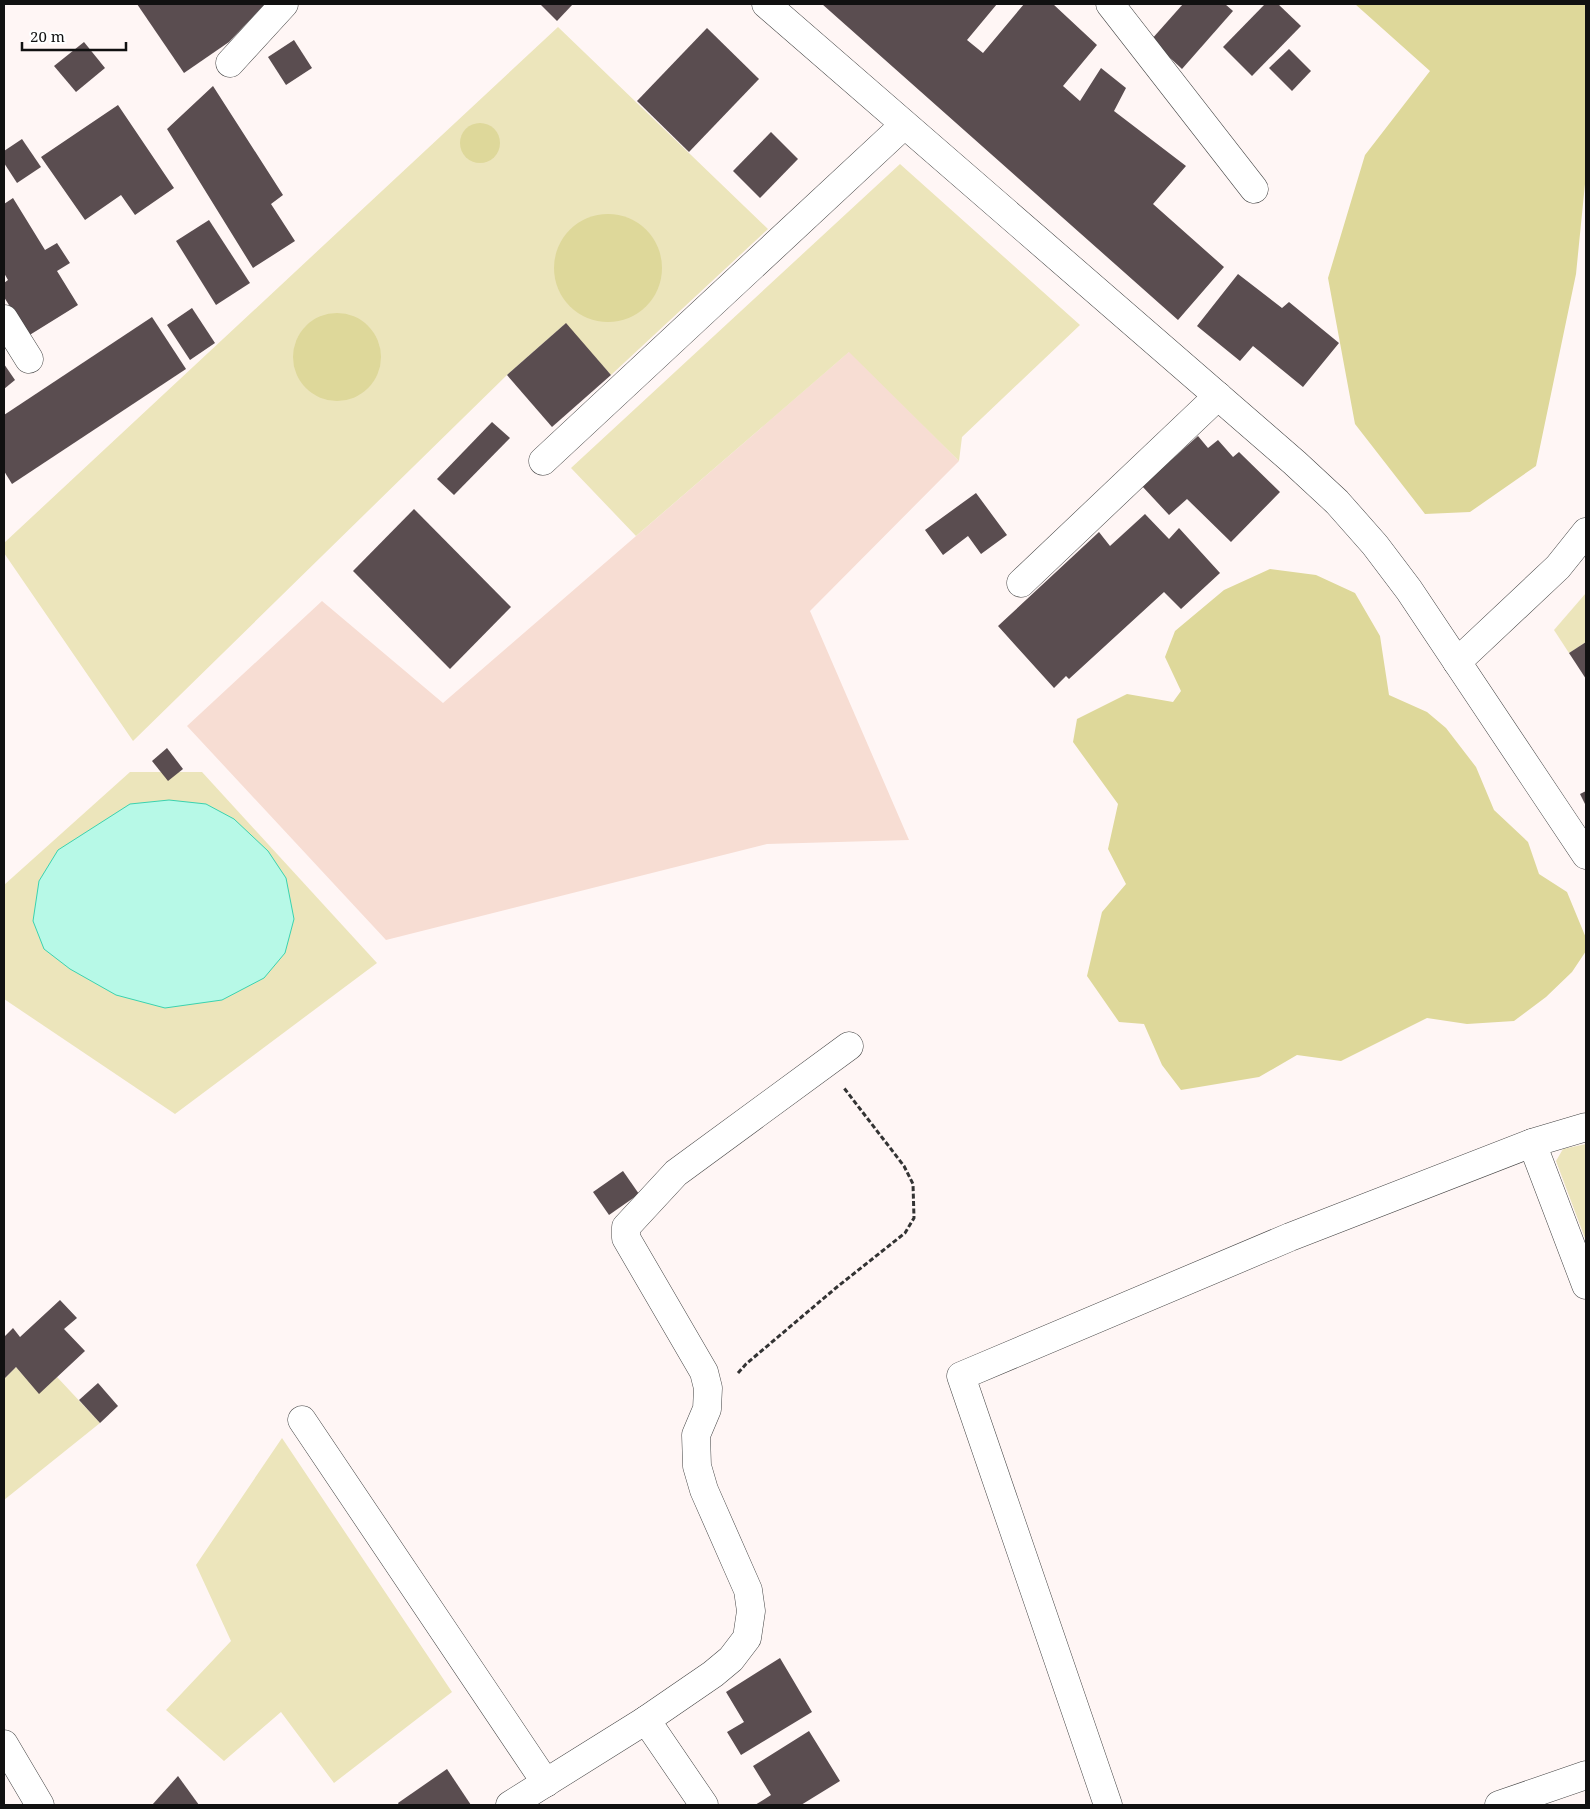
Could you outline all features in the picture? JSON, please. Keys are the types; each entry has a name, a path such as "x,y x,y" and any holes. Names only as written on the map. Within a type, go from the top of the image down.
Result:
{"street":[{"path":"230,63 284,4"},
{"path":"766,4 1295,463 1337,502 1397,575 1586,855"},
{"path":"1110,4 1254,190"},
{"path":"543,461 904,125"},
{"path":"4,319 29,359"},
{"path":"1021,583 1218,396"},
{"path":"1457,662 1558,567 1586,532"},
{"path":"510,1805 646,1720 714,1674 731,1659 747,1638 751,1611 748,1590 704,1490 697,1466 696,1435 707,1410 708,1388 704,1372 626,1238 626,1227 676,1173 849,1046"},
{"path":"1108,1805 961,1376 1290,1237 1532,1143 1586,1127"},
{"path":"1532,1143 1586,1285"},
{"path":"302,1420 546,1783"},
{"path":"646,1720 704,1805"},
{"path":"4,1744 40,1805"},
{"path":"1499,1805 1586,1776"}],"path":[{"path":"707,1410 746,1364 837,1287 905,1233 914,1218 913,1184 904,1166 825,1064"}],"shaded area":[{"path":"1355,4 1586,4 1586,174 1576,274 1536,466 1470,512 1425,514 1355,424 1328,278 1365,155 1430,71"},
{"path":"558,27 768,229 611,375 565,324 507,375 133,741 4,553 4,543"},
{"path":"484,123 491,126 497,132 500,143 499,151 491,160 484,163 476,163 469,160 461,151 460,139 463,132 472,124"},
{"path":"900,164 1080,325 962,437 959,461 849,352 636,536 571,468"},
{"path":"608,214 629,218 646,230 658,247 662,268 658,289 646,306 629,318 608,322 587,318 570,306 558,289 554,268 558,247 570,230 587,218"},
{"path":"337,313 354,316 368,326 378,340 381,357 378,374 368,388 354,398 337,401 320,398 306,388 296,374 293,357 296,340 306,326 320,316"},
{"path":"850,351 959,461 810,611 909,840 767,844 386,940 187,726 322,601 443,703"},
{"path":"1270,569 1316,575 1355,593 1380,636 1389,695 1427,712 1446,728 1476,767 1494,810 1528,842 1539,874 1567,892 1586,938 1586,951 1572,972 1546,997 1514,1021 1467,1024 1427,1018 1341,1061 1297,1055 1259,1077 1181,1090 1162,1065 1144,1024 1119,1022 1087,976 1102,912 1126,884 1108,849 1118,804 1073,742 1077,719 1127,694 1173,702 1181,691 1165,657 1175,631 1224,590"},
{"path":"1586,593 1586,642 1569,653 1554,630"},
{"path":"130,772 202,772 377,963 175,1114 4,999 4,885"},
{"path":"169,800 206,804 234,819 268,851 286,878 294,919 285,953 264,978 222,1000 165,1008 116,995 70,969 44,949 33,921 39,881 58,850 130,804"},
{"path":"1586,1144 1586,1241 1556,1161 1563,1149"},
{"path":"16,1367 39,1393 57,1377 100,1423 4,1500 4,1379"},
{"path":"282,1438 452,1692 334,1783 281,1712 224,1761 166,1710 231,1641 196,1565"}],"building":[{"path":"137,4 265,4 229,42 184,73"},
{"path":"540,4 573,4 557,21"},
{"path":"822,4 997,4 967,40 983,53 1024,4 1053,4 1097,45 1063,86 1080,101 1101,68 1126,88 1114,111 1186,166 1153,204 1224,267 1178,320"},
{"path":"1183,4 1225,4 1233,11 1182,69 1151,40"},
{"path":"1265,4 1278,4 1301,26 1252,76 1223,47"},
{"path":"707,28 759,79 689,152 637,101"},
{"path":"294,40 312,68 286,85 268,57"},
{"path":"84,42 105,68 76,92 54,66"},
{"path":"1289,49 1311,71 1292,91 1269,68"},
{"path":"213,86 283,195 271,204 295,241 253,268 167,129"},
{"path":"118,105 174,188 135,215 121,195 85,220 41,157"},
{"path":"771,132 798,159 760,198 733,171"},
{"path":"22,139 41,167 17,183 4,163 4,151"},
{"path":"13,198 45,250 57,243 70,263 57,271 78,305 28,336 4,297 4,283 8,280 4,273 4,204"},
{"path":"209,220 250,283 216,305 176,241"},
{"path":"1238,274 1282,308 1289,302 1339,343 1303,387 1253,346 1240,361 1197,326"},
{"path":"192,308 215,343 190,360 167,325"},
{"path":"152,317 186,369 12,484 4,471 4,415"},
{"path":"566,323 611,375 552,427 507,375"},
{"path":"4,364 15,380 4,389"},
{"path":"492,422 510,438 454,495 437,479"},
{"path":"1198,436 1208,448 1218,440 1233,457 1239,452 1280,492 1231,542 1187,499 1169,515 1142,486"},
{"path":"976,493 1007,535 981,554 968,536 943,555 925,530"},
{"path":"414,509 511,607 450,669 353,571"},
{"path":"1145,514 1169,539 1179,528 1220,573 1181,609 1164,592 1069,679 1066,676 1054,688 998,626 1099,532 1110,546"},
{"path":"1586,642 1586,679 1569,653"},
{"path":"167,748 183,769 168,781 152,761"},
{"path":"1586,791 1586,806 1580,794"},
{"path":"623,1171 639,1194 609,1215 593,1192"},
{"path":"60,1300 77,1318 64,1329 85,1351 39,1394 16,1367 4,1379 4,1337 13,1328 20,1337"},
{"path":"98,1383 118,1406 100,1423 79,1400"},
{"path":"780,1658 812,1712 741,1755 727,1732 744,1722 726,1692"},
{"path":"809,1731 840,1781 801,1805 755,1805 771,1795 753,1766"},
{"path":"447,1769 471,1805 399,1805 398,1803"},
{"path":"178,1776 199,1805 152,1805"}]}
